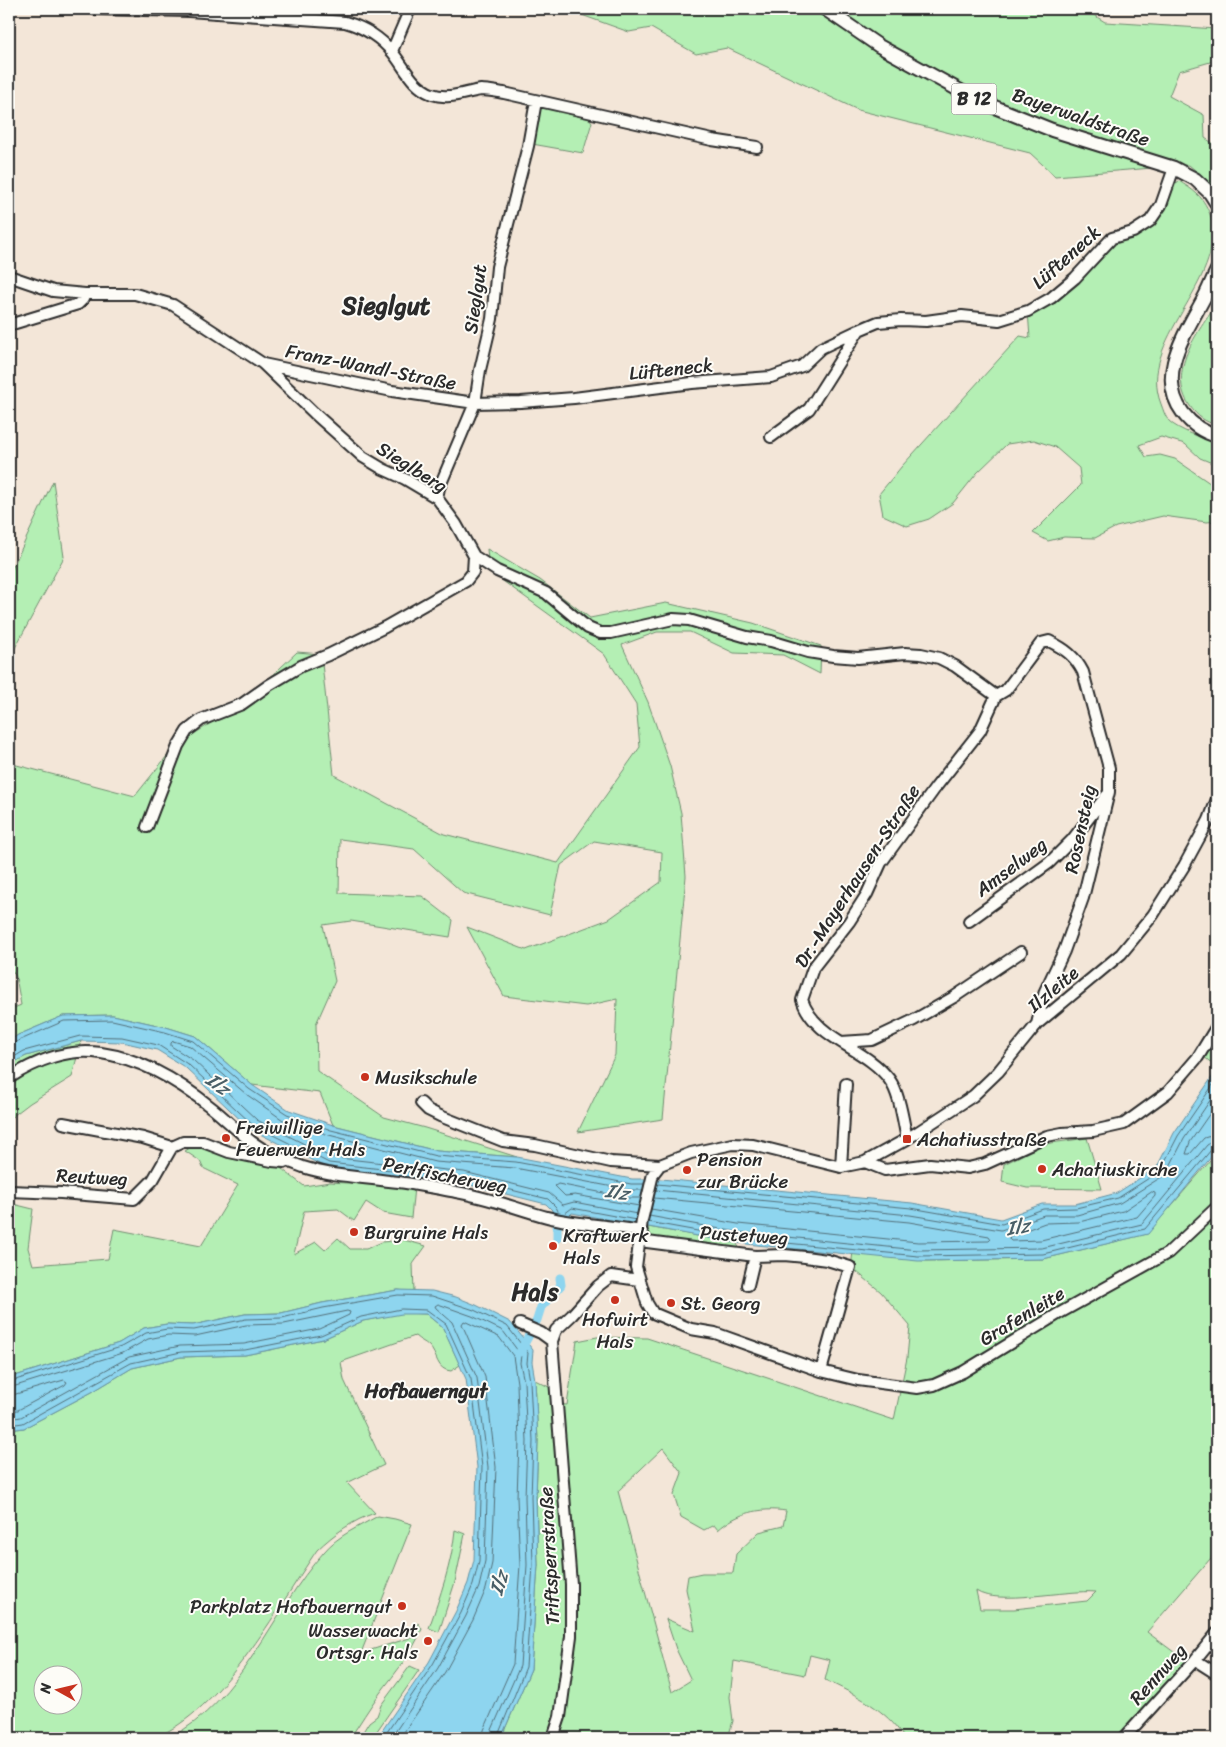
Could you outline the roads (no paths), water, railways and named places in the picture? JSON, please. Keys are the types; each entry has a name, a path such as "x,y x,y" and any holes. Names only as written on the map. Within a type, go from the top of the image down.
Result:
{"main road":[{"name":"Bayerwaldstraße","path":"825,9 879,46 977,100 1052,130 1174,168 1195,178 1210,193 1217,204"},
{"path":"1217,270 1182,338 1171,374 1175,399 1184,414 1193,425 1202,431 1217,436"}],"street":[{"path":"96,9 189,11 345,22 360,26 392,51 409,76 426,91 434,95 450,96 488,90 712,140 757,147"},
{"path":"392,51 410,9"},
{"name":"Sieglgut","path":"437,498 475,403 480,370 492,319 497,267 528,146 536,101"},
{"name":"Lüfteneck","path":"475,403 574,398 692,383 771,377 802,366 821,348 878,322 901,320 926,321 962,316 999,320 1028,311 1051,298 1075,278 1112,238 1133,232 1150,221 1161,205 1174,168"},
{"name":"Sieglberg","path":"9,276 53,291 85,294 135,294 173,305 262,363 363,457 383,469 405,478 437,498 456,524 474,556"},
{"path":"9,325 78,304 85,294"},
{"path":"772,438 809,409 859,330"},
{"name":"Franz-Wandl-Straße","path":"262,363 392,391 475,403"},
{"path":"474,556 496,571 546,593 588,628 600,633 611,633 673,619 688,620 747,637 833,656 858,658 905,653 921,654 939,658 955,666 996,696"},
{"path":"147,827 178,746 187,731 200,720 242,704 300,666 385,627 466,581 473,572 474,556"},
{"name":"Rosensteig","path":"996,696 1006,690 1041,643 1049,641 1069,652 1078,662 1083,672 1109,768 1109,792 1083,898 1064,951 1045,991 1037,1024"},
{"name":"Dr.-Mayerhausen-Straße","path":"907,1139 900,1105 891,1081 869,1061 819,1027 806,1012 802,1000 813,968 849,922 867,894 881,863 936,787 980,731 996,696"},
{"name":"Amselweg","path":"969,921 1049,863 1088,820 1109,792"},
{"name":"Ilzleite","path":"865,1162 907,1139 957,1107 985,1085 1037,1024 1121,954 1153,914 1184,866 1201,836 1217,799"},
{"path":"841,1042 872,1040 914,1020 954,998 1021,952"},
{"path":"421,1102 428,1110 440,1116 503,1140 656,1170 691,1153 733,1144 753,1145 841,1167 865,1162 885,1170 930,1164 968,1168 985,1164 1047,1136 1093,1131 1124,1124 1168,1092 1198,1057 1217,1026"},
{"name":"Perlfischerweg","path":"9,1078 45,1059 69,1053 102,1053 146,1066 178,1082 251,1141 266,1151 304,1167 341,1176 390,1181 459,1192 499,1201 548,1217 641,1231"},
{"path":"841,1167 846,1084"},
{"path":"64,1123 143,1138 172,1147 183,1142 203,1142 229,1152 259,1159 293,1162"},
{"name":"Reutweg","path":"9,1191 134,1199 153,1180 172,1147"},
{"name":"Grafenleite","path":"656,1170 641,1231 636,1268 647,1303 654,1313 691,1329 715,1333 821,1371 858,1380 917,1388 934,1385 962,1372 1058,1314 1168,1253 1217,1207"},
{"name":"Pustetweg","path":"641,1231 647,1242 755,1256 784,1255 805,1257 827,1260 850,1267 821,1371"},
{"path":"748,1285 755,1256"},
{"path":"524,1325 540,1332 552,1341 556,1330 598,1286 611,1276 639,1280"},
{"name":"Triftsperrstraße","path":"552,1341 571,1584 571,1636 560,1716 553,1738"},
{"name":"Rennweg","path":"1124,1738 1217,1633"},
{"path":"1195,1660 1217,1674"}],"water":[{"name":"Ilz","path":"113,1015 166,1027 195,1036 252,1085 289,1110 333,1125 437,1151 517,1157 632,1179 661,1179 912,1203 1001,1219 1042,1204 1075,1204 1117,1193 1157,1167 1174,1133 1217,1070 1217,1150 1148,1234 1043,1259 918,1261 736,1243 572,1213 567,1220 552,1217 552,1210 546,1204 462,1183 327,1168 250,1129 186,1068 157,1050 122,1042 81,1041 26,1056 9,1065 9,1041 18,1035 63,1016"},
{"name":"Ilz","path":"398,1290 432,1291 456,1297 476,1305 510,1322 533,1350 532,1362 535,1380 538,1441 536,1497 538,1565 531,1669 501,1738 377,1738 429,1662 456,1611 468,1583 474,1560 477,1467 466,1379 443,1328 426,1314 402,1314 363,1321 323,1339 245,1355 181,1357 132,1368 92,1392 24,1428 9,1430 9,1378 119,1343 144,1328 167,1324 193,1325 245,1314 281,1313 322,1303"}],"waterway":[{"path":"557,1239 557,1228 561,1215"},
{"path":"520,1352 537,1320 541,1307 561,1285 560,1278"}],"place":[{"name":"Musikschule","path":"365,1077"},
{"name":"Freiwillige Feuerwehr Hals","path":"226,1138"},
{"name":"Achatiusstraße","path":"907,1139"},
{"name":"Achatiuskirche","path":"1042,1169"},
{"name":"Pension zur Brücke","path":"687,1170"},
{"name":"Burgruine Hals","path":"354,1232"},
{"name":"Kraftwerk Hals","path":"553,1246"},
{"name":"Hofwirt Hals","path":"615,1300"},
{"name":"St. Georg","path":"671,1303"},
{"name":"Parkplatz Hofbauerngut","path":"402,1606"},
{"name":"Wasserwacht Ortsgr. Hals","path":"428,1641"}],"district":[{"name":"Sieglgut","path":"386,306"},
{"name":"Hals","path":"535,1292"},
{"name":"Hofbauerngut","path":"426,1391"}]}
